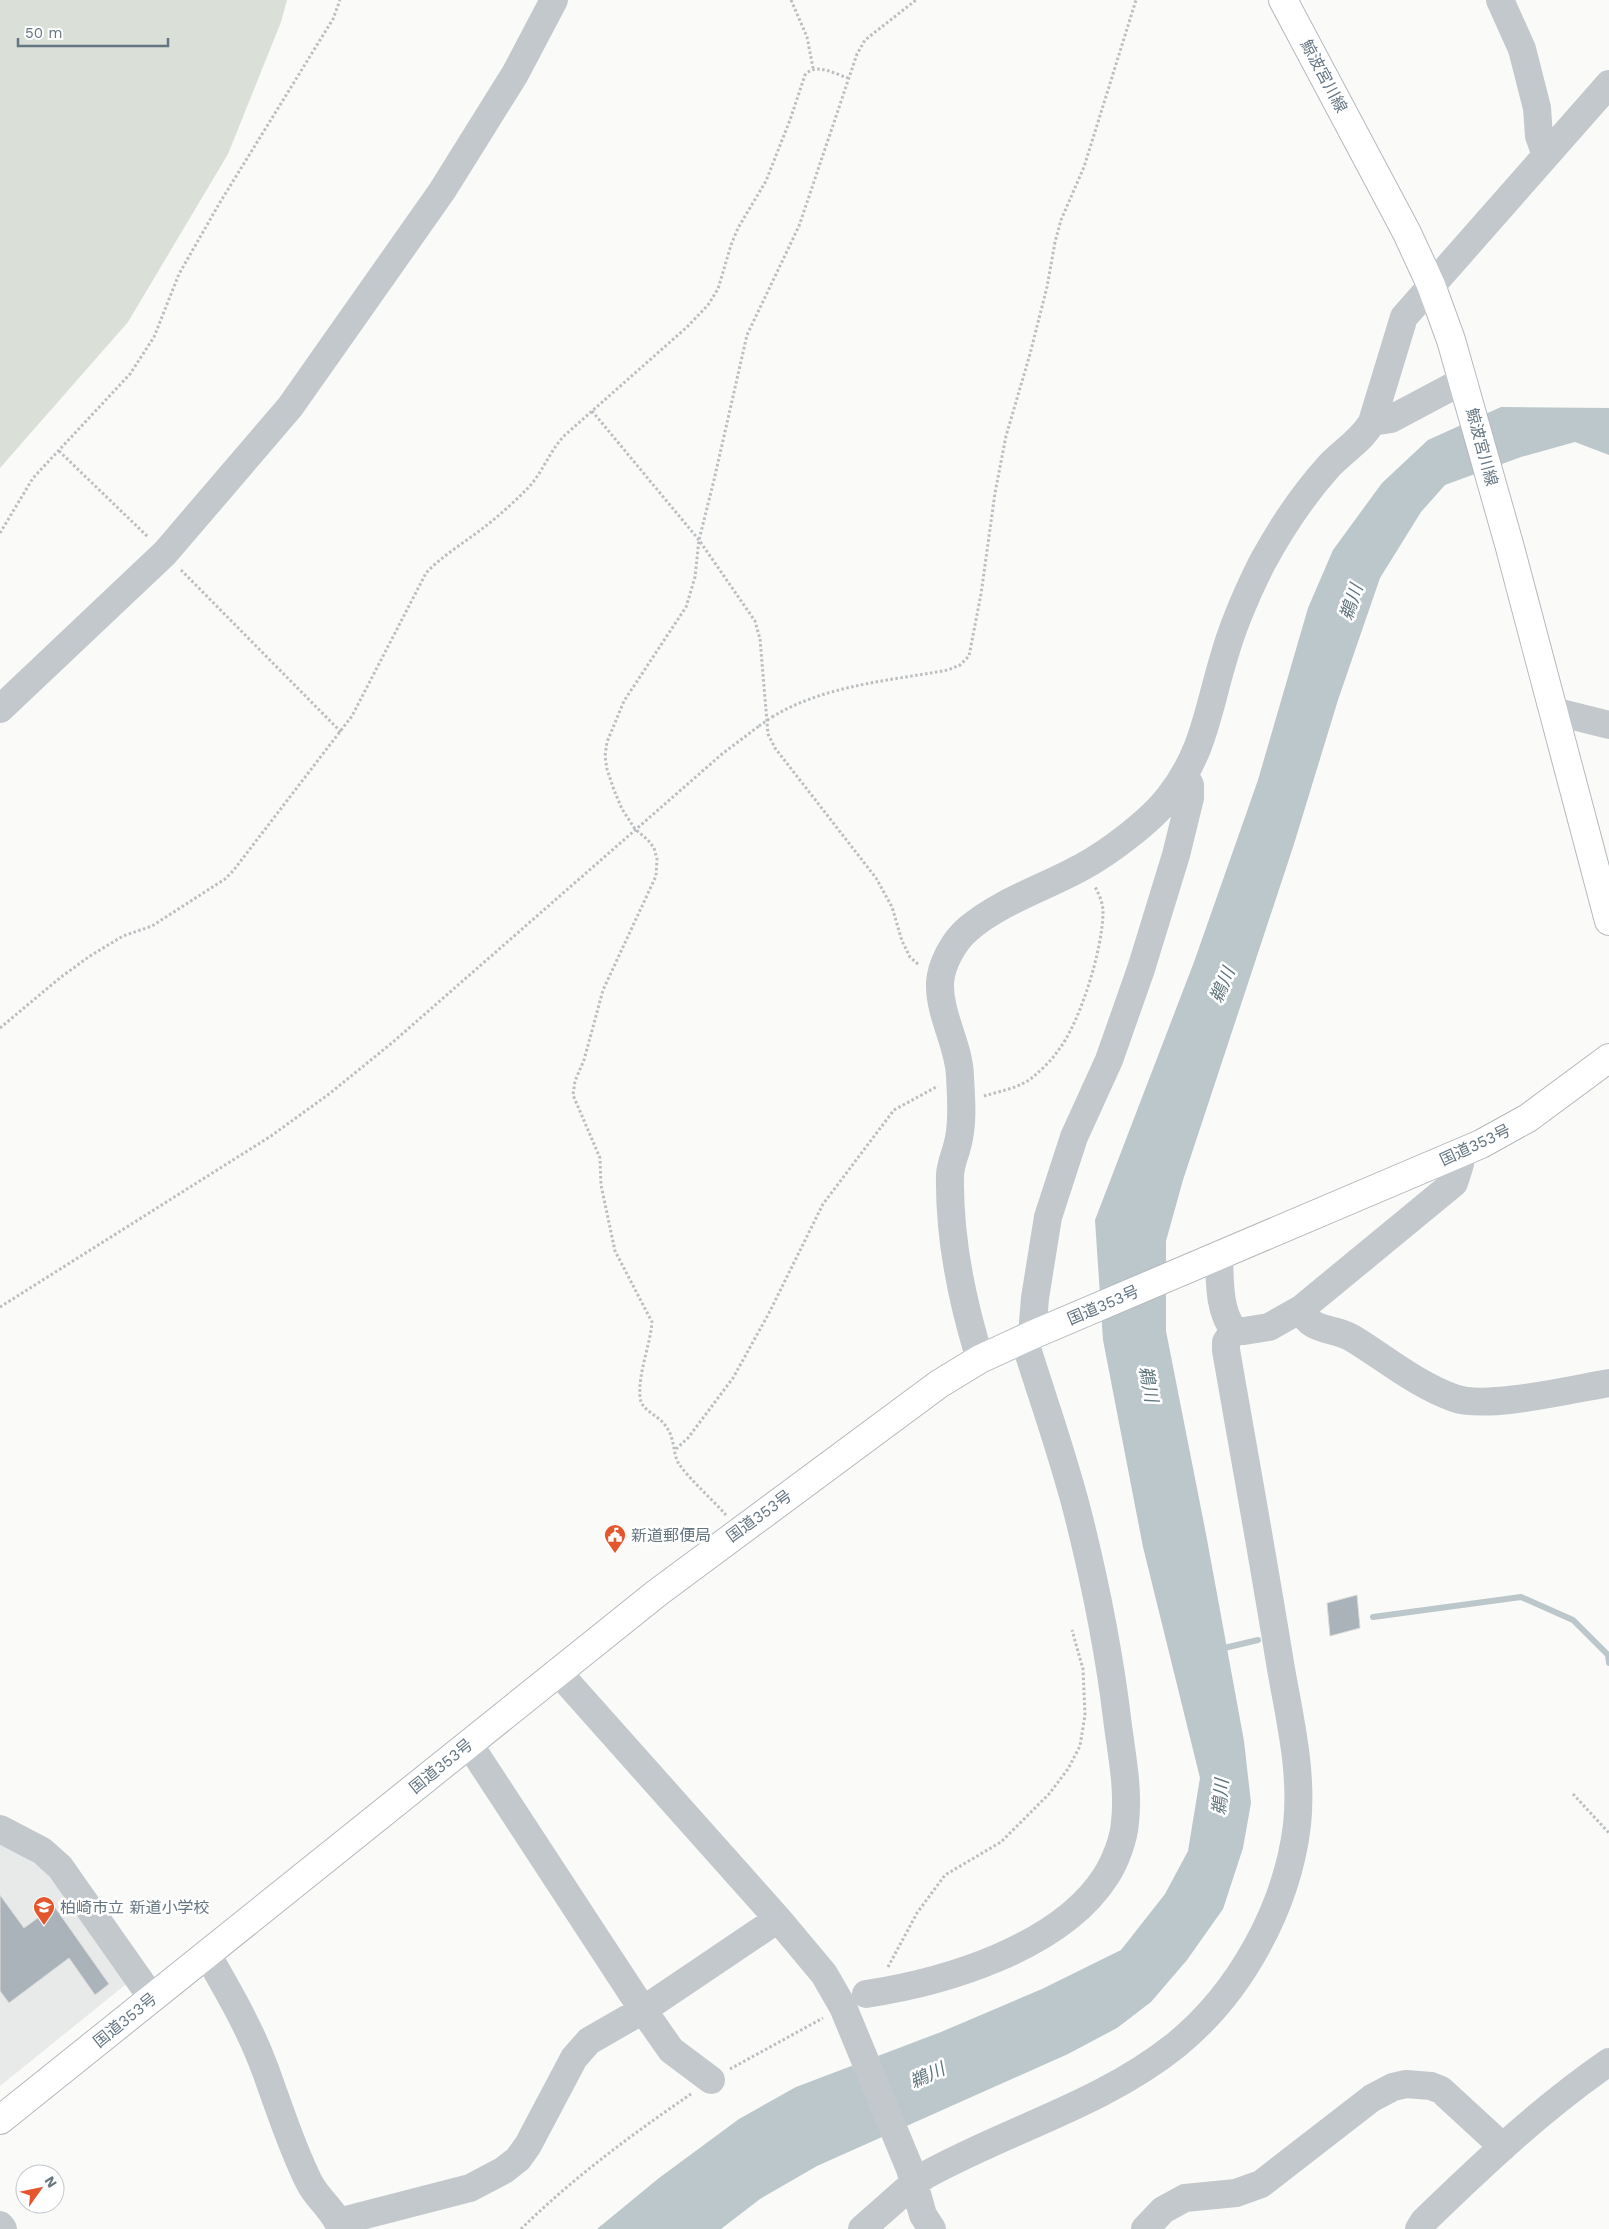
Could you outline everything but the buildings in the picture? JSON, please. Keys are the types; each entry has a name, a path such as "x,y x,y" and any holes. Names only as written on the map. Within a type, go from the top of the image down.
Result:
{"main road":[{"name":"鯨波宮川線","path":"1283,0 1403,225 1431,285 1452,340 1509,544 1609,921"},
{"name":"国道353号","path":"0,2120 664,1587 922,1395 980,1359 1506,1132 1609,1058"}],"street":[{"path":"0,709 165,553 296,399 442,191 515,74 554,0"},
{"path":"1500,0 1522,49 1537,108 1539,136 1543,148 1548,152"},
{"path":"980,1359 968,1321 955,1253 952,1212 950,1174 959,1137 961,1091 940,983 951,949 967,930 1010,902 1084,866 1144,823 1167,800 1185,776 1197,752 1224,655 1244,602 1262,564 1283,525 1308,491 1330,464 1368,430 1404,317 1609,84"},
{"path":"1372,422 1391,419 1455,385 1466,389"},
{"path":"1553,712 1609,726"},
{"path":"852,2008 936,1980 1030,1943 1069,1917 1106,1876 1117,1852 1125,1824 1127,1799 1112,1672 1080,1520 1032,1336 1035,1298 1048,1217 1074,1137 1109,1060 1144,959 1176,855 1188,807 1190,785 1185,776"},
{"path":"1213,1257 1222,1302 1229,1324 1234,1330 1244,1331 1269,1327 1302,1309 1454,1183 1459,1168 1458,1154"},
{"path":"1302,1309 1306,1320 1317,1327 1349,1336 1426,1385 1455,1399 1483,1402 1609,1383"},
{"path":"862,2229 912,2176 944,2165 1103,2093 1176,2045 1200,2023 1221,1999 1255,1948 1271,1918 1293,1851 1299,1797 1271,1603 1226,1350 1226,1342 1234,1330"},
{"path":"558,1672 778,1918 852,2008 912,2176 923,2215 932,2229"},
{"path":"469,1744 642,2010 671,2050 711,2080"},
{"path":"0,1829 42,1851 60,1867 152,1998"},
{"path":"206,1954 239,2010 265,2068 277,2105 309,2184 331,2209 339,2225 470,2188 504,2170 518,2159 528,2145 574,2058 589,2041 642,2010 778,1918"},
{"path":"1419,2229 1424,2221 1503,2147 1578,2084 1609,2062"},
{"path":"1145,2229 1163,2210 1185,2198 1236,2192 1261,2184 1372,2098 1393,2087 1406,2084 1425,2085 1441,2090 1503,2147"},
{"path":"0,2225 3,2229"}],"path":[{"path":"0,533 33,478 130,374 154,337 180,274 219,204 333,20 340,0"},
{"path":"790,0 807,37 813,68"},
{"path":"741,1530 679,1464 671,1433 664,1423 642,1405 641,1372 651,1334 652,1322 616,1251 601,1185 600,1158 573,1095 575,1081 584,1060 603,990 656,876 657,858 654,848 635,829 622,809 607,768 605,756 607,742 624,701 686,607 695,577 699,540 746,335 799,226 857,54 865,40 916,0"},
{"path":"0,1307 271,1136 329,1094 393,1042 722,754 772,717 792,705 811,697 836,690 948,670 960,665 969,656 981,594 995,493 1006,436 1030,354 1055,242 1061,220 1084,167 1136,0"},
{"path":"0,1028 61,977 90,956 123,936 152,926 225,878 242,861 352,716 426,573 434,564 488,525 526,490 535,480 558,442 687,327 708,305 718,289 738,228 766,180 790,120 805,74 813,68 817,68 848,78"},
{"path":"592,411 699,540 755,621 760,639 768,734 775,748 876,878 892,907 902,941 910,957 940,983"},
{"path":"59,451 165,553 341,732"},
{"path":"675,1450 688,1438 733,1378 769,1313 823,1204 894,1110 928,1089 946,1083 961,1091 1016,1087 1032,1078 1058,1052 1081,1005 1101,939 1103,910 1099,894 1084,866"},
{"path":"521,2229 558,2193 631,2135 711,2080 852,2008 883,1974 917,1913 945,1875 1001,1842 1049,1794 1080,1746 1085,1715 1083,1669 1072,1630"},
{"path":"1573,1794 1609,1833"}],"shaded area":[{"path":"0,0 287,0 281,22 228,154 128,322 0,468"},
{"name":"柏崎市立 新道小学校","path":"0,1843 45,1870 130,1981 0,2086"}],"water":[{"name":"鵜川","path":"1501,407 1609,408 1609,455 1575,442 1521,457 1445,485 1421,512 1380,578 1338,700 1294,844 1183,1180 1166,1241 1166,1331 1244,1741 1251,1803 1243,1848 1223,1909 1187,1960 1151,2002 1117,2028 1068,2054 817,2166 760,2199 721,2229 597,2229 659,2178 739,2119 796,2087 941,2032 1042,1989 1121,1950 1165,1894 1188,1851 1200,1778 1143,1547 1103,1340 1095,1220 1194,962 1258,780 1308,608 1333,550 1382,483 1428,440"}],"waterway":[{"path":"1373,1617 1521,1597 1573,1620 1608,1655 1609,1663"},
{"path":"1220,1649 1258,1640"}],"place":[{"name":"新道郵便局","path":"615,1554"},
{"name":"柏崎市立 新道小学校","path":"44,1926"}]}
